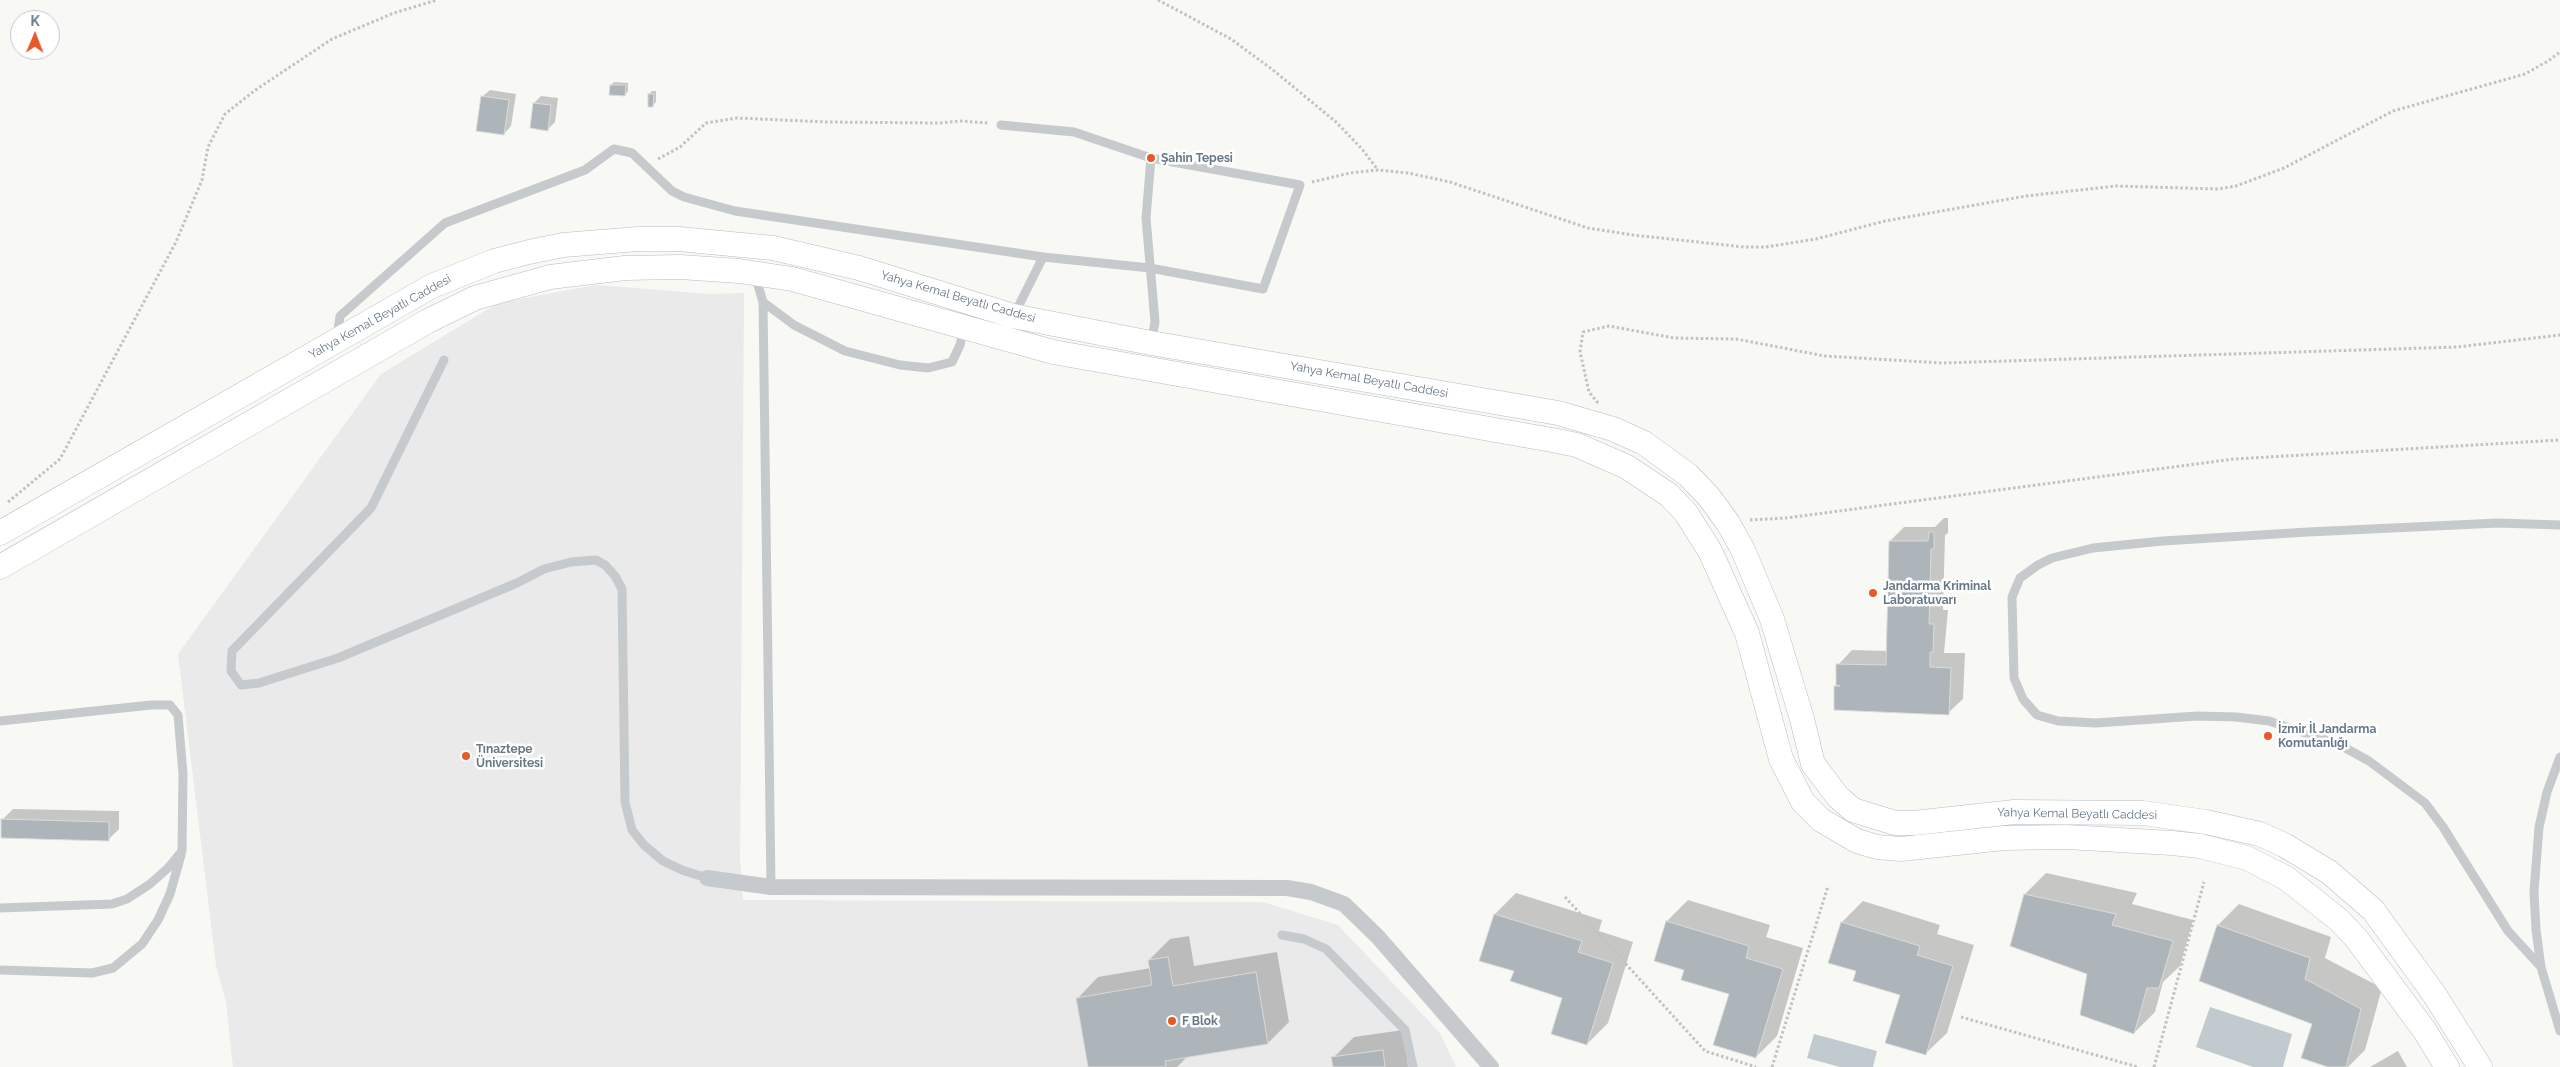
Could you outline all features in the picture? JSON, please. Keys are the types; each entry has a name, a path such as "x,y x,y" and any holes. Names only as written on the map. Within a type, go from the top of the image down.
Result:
{"main road":[{"name":"Yahya Kemal Beyatlı Caddesi","path":"5,530 432,286 494,261 564,245 638,239 679,239 773,248 859,268 1053,352 1577,445 1627,467 1669,495 1686,513 1710,551 1747,633 1781,759 1803,802 1822,820 1857,841 1877,847 1901,849 2004,838 2066,837 2200,846 2247,858 2286,878 2339,920 2356,938 2414,1016 2447,1067"},
{"name":"Yahya Kemal Beyatlı Caddesi","path":"1,566 428,321 475,298 541,278 600,270 649,267 754,273 968,316 1013,316 1151,344 1558,413 1586,420 1644,443 1688,475 1720,512 1743,550 1772,619 1802,719 1813,764 1838,797 1853,810 1895,823 1914,823 2014,812 2142,813 2206,822 2260,834 2284,845 2329,872 2373,910 2434,994 2480,1067"},
{"path":"1201,378 1205,352"}],"street":[{"path":"707,878 771,887 1287,888 1311,892 1344,904 1378,938 1491,1067"}],"lane":[{"path":"337,340 340,316 446,223 585,170 614,149 632,153 672,190 684,197 735,211 1043,257 1150,268 1263,289 1300,186 1151,158 1074,132 1001,125"},
{"path":"1151,158 1146,218 1155,322 1151,344"},
{"path":"1013,316 1043,257"},
{"path":"754,273 762,302 771,887"},
{"path":"762,302 794,325 845,351 900,366 928,368 952,362 960,345 968,316"},
{"path":"444,360 370,508 232,651 231,671 241,685 259,683 338,658 516,583 544,569 571,562 596,560 605,565 615,576 622,589 625,802 632,830 644,845 663,861 682,870 707,878"},
{"path":"2541,967 2508,931 2443,827 2425,803 2376,766 2338,744 2270,721 2236,717 2197,716 2096,724 2058,721 2037,715 2023,699 2014,678 2012,597 2020,578 2038,565 2052,558 2094,548 2163,541 2317,531 2498,523 2560,525"},
{"path":"0,721 151,705 170,705 178,716 182,755 182,851 170,894 158,920 142,944 124,961 113,968 92,972 0,970"},
{"path":"2560,757 2547,792 2539,827 2536,858 2536,930 2541,967 2560,1031"},
{"path":"0,908 112,904 127,899 168,868 182,851"},
{"path":"1282,934 1304,939 1326,948 1333,955 1405,1030 1413,1067"}],"path":[{"path":"5,530 5,504 60,459 176,242 202,180 208,147 225,114 254,91 332,40 394,13 437,0"},
{"path":"1158,0 1231,39 1273,70 1336,122 1362,149 1378,170"},
{"path":"1300,186 1350,173 1378,170 1408,173 1450,182 1588,228 1633,235 1744,247 1766,247 1816,239 1885,222 2026,196 2116,186 2218,189 2236,186 2284,168 2393,111 2525,74 2548,62 2560,52"},
{"path":"646,166 680,147 706,123 737,118 827,122 974,121 1001,125"},
{"path":"1599,405 1589,392 1580,352 1583,332 1609,326 1674,338 1736,339 1825,356 1942,363 2457,347 2560,335"},
{"path":"1720,512 1751,520 1786,518 2234,458 2560,440"},
{"path":"1746,513 1751,520"},
{"path":"2154,1067 2204,882"},
{"path":"1772,1067 1828,886"},
{"path":"1565,897 1706,1051 1756,1067"},
{"path":"1961,1017 2138,1067"}],"shaded area":[{"name":"Tınaztepe Üniversitesi","path":"596,285 710,294 744,293 740,859 743,900 1263,902 1338,925 1440,1033 1456,1067 233,1067 226,1002 216,965 178,654 381,374 498,303"},
{"path":"2210,1007 2292,1034 2283,1067 2253,1067 2196,1047"},
{"path":"1814,1034 1877,1051 1873,1067 1840,1067 1807,1058"}],"building":[{"path":"610,85 626,85 625,96 609,95"},
{"path":"648,94 654,94 653,107 648,107"},
{"path":"481,96 509,100 504,135 476,131"},
{"path":"533,103 551,105 548,131 530,128"},
{"path":"1929,532 1934,532 1934,549 1931,549 1929,624 1934,624 1933,652 1930,652 1930,667 1951,668 1949,715 1834,710 1834,686 1840,686 1836,685 1836,664 1886,665 1889,541 1928,541"},
{"path":"1,819 109,822 109,841 1,838"},
{"path":"2024,894 2116,914 2112,925 2173,941 2159,988 2147,988 2134,1034 2080,1015 2087,974 2010,946"},
{"path":"1494,914 1582,941 1578,952 1613,963 1587,1045 1551,1034 1562,998 1510,981 1514,971 1479,961"},
{"path":"1666,921 1749,946 1746,958 1783,969 1756,1058 1713,1045 1729,994 1681,980 1684,970 1654,961"},
{"path":"1841,922 1920,946 1917,955 1953,966 1926,1055 1885,1043 1900,995 1853,981 1856,971 1828,963"},
{"path":"2217,925 2310,958 2305,979 2361,1009 2346,1067 2328,1067 2301,1058 2312,1024 2199,981"},
{"name":"F Blok","path":"1168,957 1173,986 1256,972 1268,1044 1165,1061 1166,1067 1088,1067 1076,998 1152,985 1148,960"},
{"path":"1383,1050 1385,1067 1333,1067 1331,1057"}],"place":[{"name":"Şahin Tepesi","path":"1151,158"},
{"name":"Jandarma Kriminal Laboratuvarı","path":"1873,593"},
{"name":"İzmir İl Jandarma Komutanlığı","path":"2268,736"},
{"name":"Tınaztepe Üniversitesi","path":"466,756"},
{"name":"F Blok","path":"1172,1021"}]}
